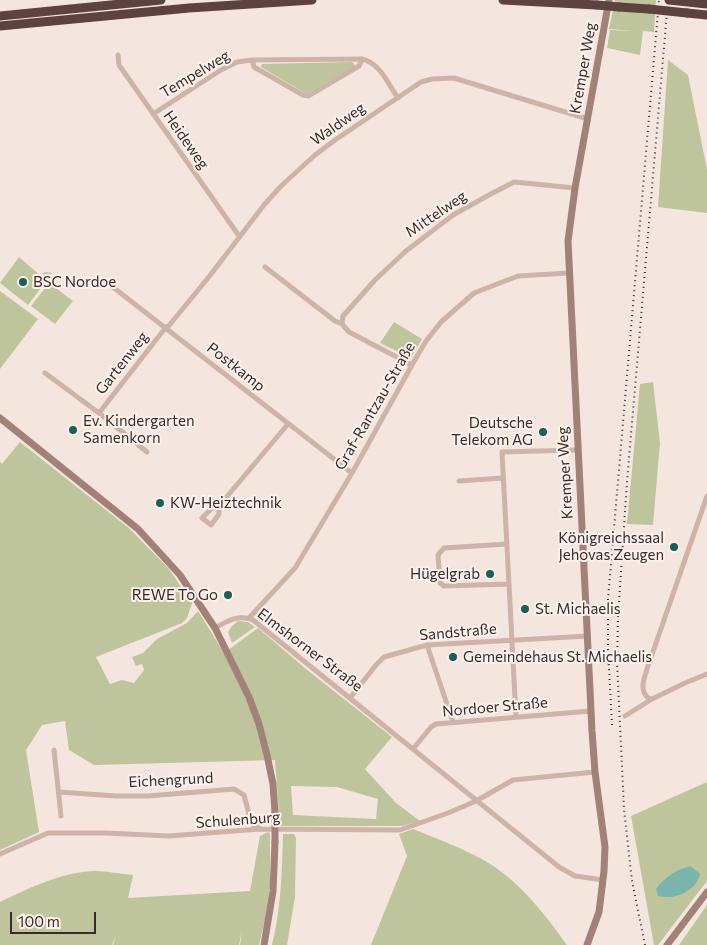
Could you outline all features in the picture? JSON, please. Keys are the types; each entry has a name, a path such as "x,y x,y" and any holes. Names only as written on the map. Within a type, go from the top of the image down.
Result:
{"highway":[{"path":"0,16 161,0"},
{"path":"0,26 171,9 312,0"},
{"path":"503,0 597,5 707,15"},
{"path":"669,0 707,4"}],"street":[{"name":"Kremper Weg","path":"587,945 598,912 603,880 604,839 595,772 591,711 568,242 575,188 609,0"},
{"name":"Heideweg","path":"118,55 120,65 239,236"},
{"name":"Tempelweg","path":"154,114 221,70 237,62 252,60 362,59 359,66 308,96 254,67 252,60"},
{"path":"362,59 370,60 375,65 398,98"},
{"name":"Waldweg","path":"166,328 264,205 315,155 421,82 432,79 454,78 588,119"},
{"name":"Mittelweg","path":"342,324 343,316 406,250 467,207 514,182 575,188"},
{"path":"265,267 335,321 342,324 349,332 412,365"},
{"name":"Graf-Rantzau-Straße","path":"249,618 295,568 352,473 426,341 441,322 474,293 518,276 569,273"},
{"name":"Postkamp","path":"105,281 352,473"},
{"name":"Gartenweg","path":"99,413 166,328"},
{"name":"Gartenweg","path":"45,373 148,452"},
{"path":"0,418 138,529 180,575 215,628 249,697 259,724 273,784 275,812 273,891 264,945"},
{"path":"218,506 288,424"},
{"path":"516,717 502,452 577,450"},
{"path":"458,481 503,478"},
{"path":"652,699 644,694 642,688 647,669 707,496"},
{"path":"507,544 444,548 438,555 440,582 444,586 509,584"},
{"name":"Elmshorner Straße","path":"215,628 236,618 249,618 569,874 603,880"},
{"name":"Sandstraße","path":"350,698 376,665 384,658 427,644 588,636"},
{"path":"427,644 453,722"},
{"path":"625,716 685,682 707,674"},
{"name":"Nordoer Straße","path":"413,749 434,725 591,711"},
{"path":"54,750 61,816"},
{"name":"Schulenburg","path":"0,854 48,833 183,836 260,828 394,831 425,823 476,801 513,780 595,772"},
{"name":"Eichengrund","path":"59,792 148,796 234,789 244,795 250,819 253,825 260,828"},
{"path":"667,945 707,892"}],"green space":[{"path":"615,0 656,0 654,32 643,31 640,55 607,48 610,30 634,31 609,29"},
{"path":"668,60 688,75 707,169 707,213 658,207"},
{"path":"352,62 355,65 353,67 308,93 261,67 262,64"},
{"name":"BSC Nordoe","path":"19,257 42,277 44,272 52,273 28,305 0,283"},
{"path":"49,283 73,301 55,324 31,306"},
{"path":"0,291 38,319 0,369"},
{"path":"394,322 422,339 411,358 380,343"},
{"path":"653,382 660,443 653,525 627,524 640,384"},
{"path":"20,442 130,529 169,569 192,603 187,618 182,623 96,657 110,684 122,680 134,683 144,670 142,664 136,666 132,657 143,653 157,639 187,623 198,611 224,653 258,628 306,669 392,737 365,769 396,803 420,821 402,826 280,826 275,760 94,765 69,750 65,721 42,725 26,750 39,832 0,850 0,462 2,464","holes":["291,786 337,787 378,799 376,819 293,815"]},
{"path":"238,621 248,622 255,627 232,643 228,632"},
{"path":"707,782 707,881 658,945 654,945 631,816"},
{"path":"413,829 474,855 502,872 537,906 567,945 371,945 407,856 399,834"},
{"path":"268,832 270,834 270,886 259,945 240,945 242,931 239,945 113,945 116,935 112,945 0,945 0,902 34,886 70,874 104,871 133,875 128,898 250,891 260,836"},
{"path":"283,834 294,834 296,838 295,897 287,945 272,945 279,903"},
{"path":"707,905 707,945 679,945"}],"water":[{"path":"690,866 700,874 694,886 677,896 658,896 656,889 663,881 676,872"}],"railway":[{"path":"612,725 608,650 608,599 659,0"},
{"path":"645,945 632,881 624,809 617,662 618,617 627,482 668,0"}],"place":[{"name":"BSC Nordoe","path":"23,282"},
{"name":"Ev. Kindergarten Samenkorn","path":"73,430"},
{"name":"Deutsche Telekom AG","path":"543,432"},
{"name":"KW-Heiztechnik","path":"160,503"},
{"name":"Königreichssaal Jehovas Zeugen","path":"674,547"},
{"name":"Hügelgrab","path":"490,574"},
{"name":"REWE To Go","path":"228,595"},
{"name":"St. Michaelis","path":"525,609"},
{"name":"Gemeindehaus St. Michaelis","path":"453,657"}]}
